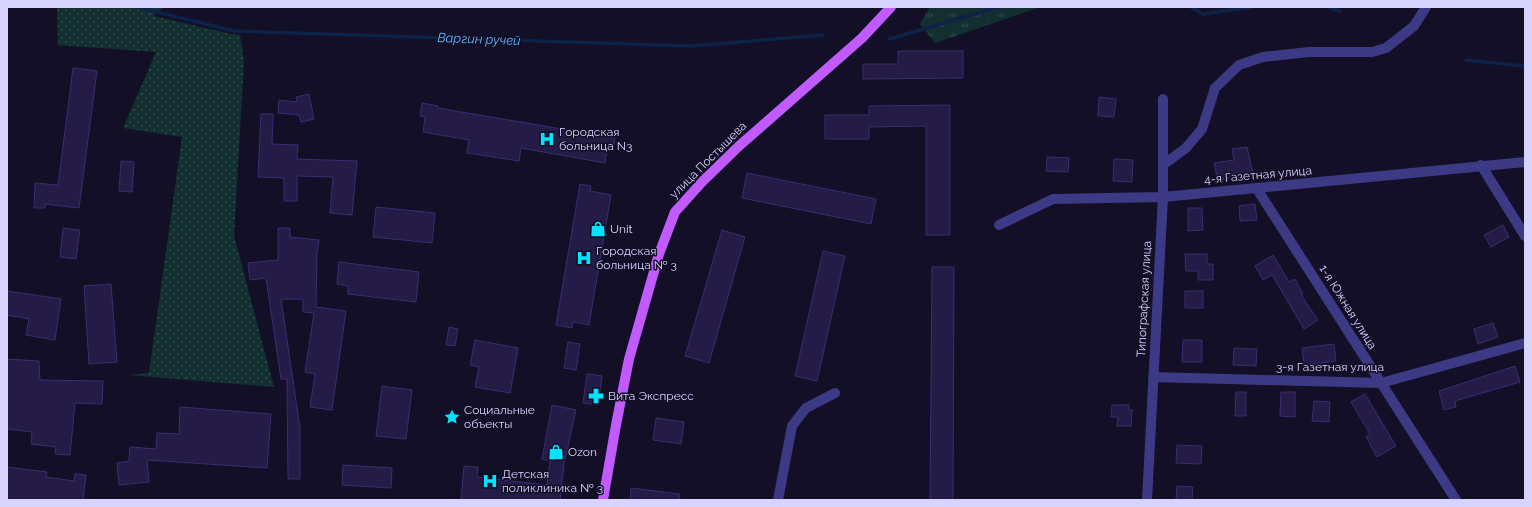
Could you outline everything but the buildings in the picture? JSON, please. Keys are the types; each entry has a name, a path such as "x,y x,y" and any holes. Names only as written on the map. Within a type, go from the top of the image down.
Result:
{"main road":[{"name":"улица Постышева","path":"603,500 629,359 659,254 675,212 702,182 739,146 862,38 891,7"}],"street":[{"path":"1163,165 1186,148 1202,128 1215,88 1239,65 1263,57 1302,53 1349,51 1372,52 1386,48 1414,26 1426,7"},
{"name":"Типографская улица","path":"1147,500 1163,197 1163,99"},
{"name":"4-я Газетная улица","path":"999,225 1053,199 1163,197 1257,189 1480,165 1525,162"},
{"path":"1480,165 1525,236"},
{"name":"1-я Южная улица","path":"1257,189 1456,500"},
{"name":"3-я Газетная улица","path":"1153,377 1381,383 1525,343"},
{"path":"778,500 792,426 806,408 835,393"}],"green space":[{"path":"57,7 164,7 154,16 240,35 244,61 234,236 274,387 127,375 149,373 182,137 123,128 156,52 58,45"},
{"path":"930,7 1041,7 935,43 920,24"}],"waterway":[{"name":"Варгин ручей","path":"137,7 234,31 691,46 823,35"},
{"name":"Варгин ручей","path":"889,39 999,7"},
{"name":"Варгин ручей","path":"1191,7 1203,14 1253,7"},
{"name":"Варгин ручей","path":"1328,7 1340,11"},
{"name":"Варгин ручей","path":"1466,60 1525,66"}],"place":[{"name":"Городская больница N3","path":"547,139"},
{"name":"Unit","path":"598,229"},
{"name":"Городская больница № 3","path":"584,258"},
{"name":"Вита Экспресс","path":"596,396"},
{"name":"Социальные объекты","path":"452,417"},
{"name":"Ozon","path":"556,452"},
{"name":"Детская поликлиника № 3","path":"490,481"}]}
